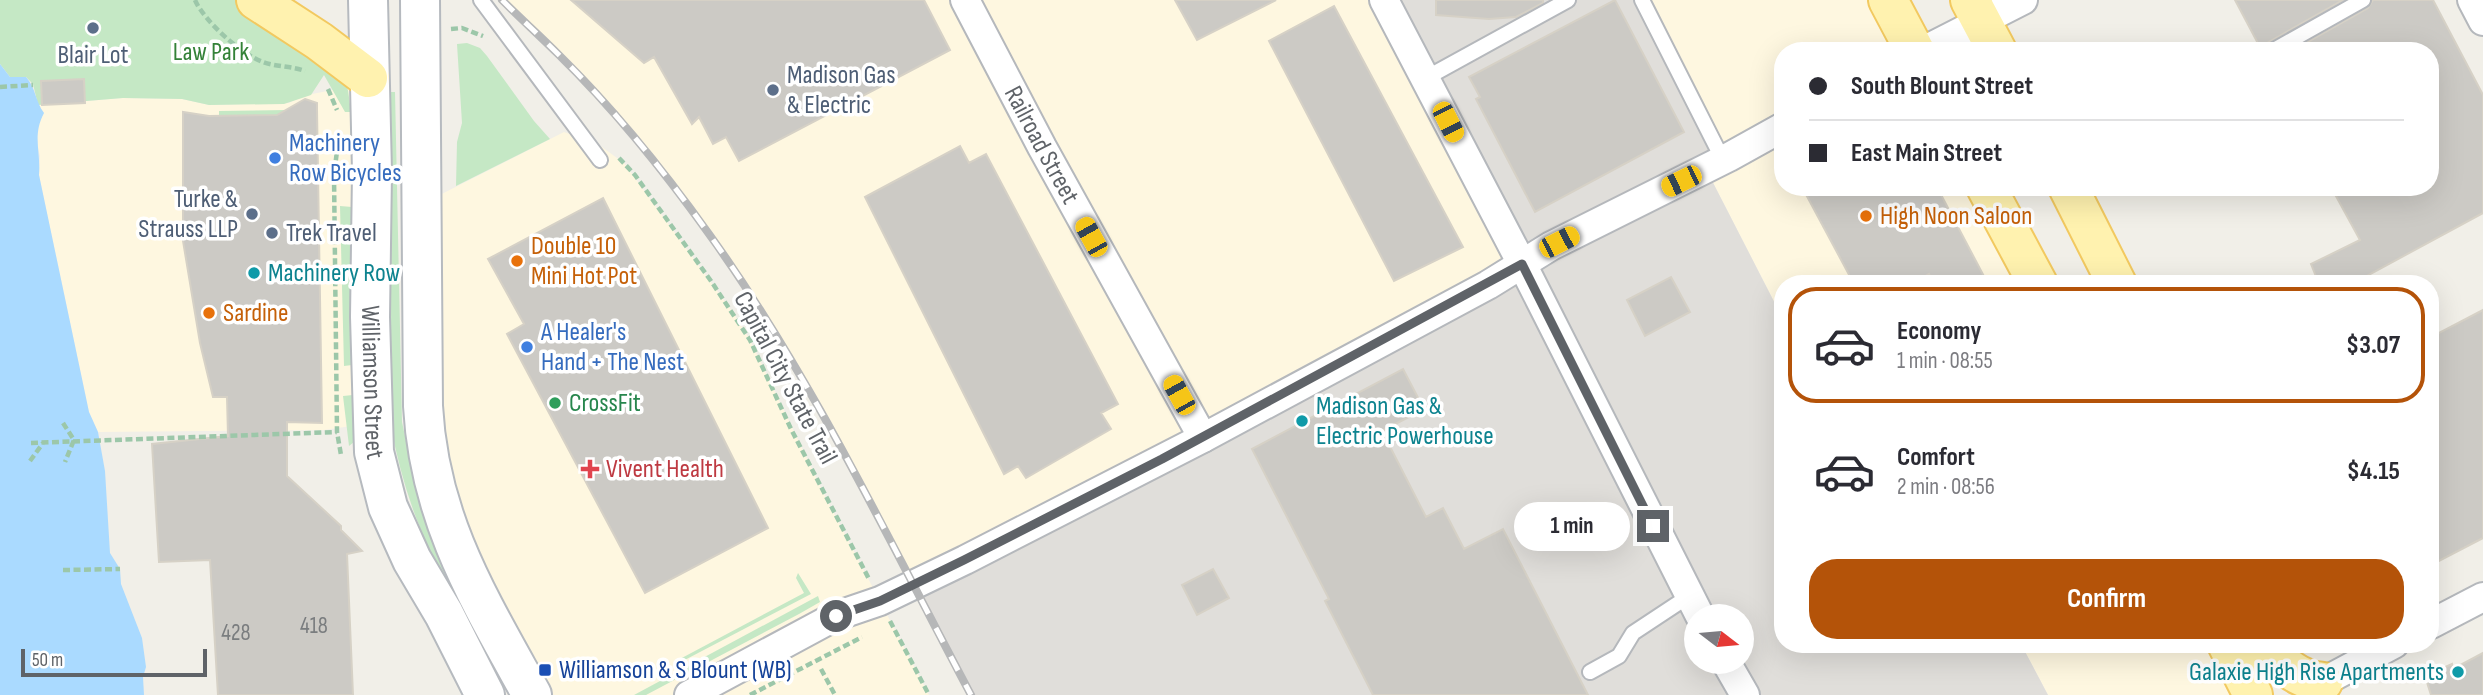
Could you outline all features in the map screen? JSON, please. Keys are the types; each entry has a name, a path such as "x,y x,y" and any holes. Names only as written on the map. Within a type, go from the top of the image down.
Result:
{"main road":[{"path":"1888,0 1910,42"},
{"path":"267,2 368,78"},
{"path":"1991,196 2034,275"},
{"path":"2073,196 2112,275"},
{"path":"2232,653 2253,695"},
{"path":"2274,653 2293,672 2326,688"},
{"path":"2308,653 2326,688"}],"street":[{"name":"Williamson Street","path":"368,0 374,452 388,507 412,560 444,614 485,695"},
{"name":"Williamson Street","path":"420,0 423,406 429,463 456,551 532,695"},
{"name":"Railroad Street","path":"965,0 1048,159 1203,438"},
{"path":"1384,0 1522,264 1694,604"},
{"path":"1943,42 1983,24 2023,0"},
{"path":"696,693 836,616 880,601 1203,438 1559,242 1774,132"},
{"path":"2439,620 2483,597"},
{"path":"2326,688 2380,653"},
{"path":"1733,674 1745,695"}],"lane":[{"path":"481,0 600,160"},
{"path":"1426,78 1568,0"},
{"path":"1642,0 1723,160"},
{"path":"2288,42 2363,0"},
{"path":"1590,672 1619,656 1633,633 1684,611"}],"path":[{"path":"195,0 208,21 252,57 311,73"},
{"path":"0,87 33,85"},
{"name":"Capital City State Trail","path":"583,138 599,145 624,163 734,314 750,340 791,429 865,572"},
{"path":"63,423 74,440"},
{"path":"31,443 337,432"},
{"path":"65,462 74,440"},
{"path":"30,461 43,442"},
{"path":"63,570 120,569"},
{"path":"881,628 891,622"},
{"path":"896,630 929,695"},
{"path":"750,695 870,633"},
{"path":"821,669 835,695"}],"shaded area":[{"path":"502,0 1384,0 1522,264 913,585 780,341 709,234 654,161 592,90"},
{"path":"1384,0 1651,0 1729,157 1706,169 1774,301 1774,653 2026,653 2048,695 974,695 913,585 1522,264"},
{"path":"1651,0 1888,0 1910,42 1774,42 1774,196 1991,196 2034,275 1774,275 1774,301 1706,169 1729,157"},
{"path":"368,83 372,423 324,430 98,432 89,412 39,175 40,156 36,140 38,124 44,113 38,105 123,98 182,99 209,105 289,103 302,96"},
{"path":"564,132 599,145 624,163 734,314 750,340 826,498 929,695 532,695 456,551 420,205"},
{"path":"2026,653 2232,653 2253,695 2048,695"}],"green space":[{"name":"Law Park","path":"0,0 240,0 343,79 348,90 351,112 345,112 324,75 311,95 284,104 209,105 182,99 123,98 38,105 33,84 26,77 10,77 0,64"},
{"path":"467,43 480,48 487,56 550,139 456,186 457,142 462,123 457,44"},
{"path":"386,92 395,92 402,422 416,488 458,597 424,538 401,472 391,428"},
{"path":"288,110 277,115 219,116 219,111"},
{"path":"340,206 352,207 352,365 344,366"},
{"path":"353,395 359,438 349,446 343,396"},
{"path":"798,573 811,594 679,663 678,660 804,593 796,578"},
{"path":"818,596 820,602 799,614 646,695 634,695"}],"water":[{"path":"0,64 10,77 26,77 44,113 38,129 39,175 89,412 98,432 105,471 110,553 120,569 121,584 142,638 146,667 143,677 144,695 0,695"}],"building":[{"name":"Madison Gas & Electric","path":"571,0 924,0 950,50 739,161 726,137 713,144 699,117 692,124 654,57 644,63"},
{"path":"1175,0 1276,0 1197,40"},
{"path":"1436,0 1543,0 1543,3 1516,17 1489,19 1436,15"},
{"path":"1615,0 1684,132 1535,212 1476,99 1480,97 1469,77"},
{"path":"2235,0 2343,0 2269,42 2257,42"},
{"path":"2373,0 2433,0 2483,95 2483,213 2369,275 2315,275 2311,264 2360,240 2336,196 2439,196 2439,42 2308,42 2368,8"},
{"path":"1334,6 1463,247 1394,281 1269,41"},
{"path":"84,79 85,103 42,105 41,81"},
{"path":"305,99 317,103 322,423 287,422 287,476 341,526 341,530 362,551 347,554 353,695 218,695 210,560 159,562 152,444 228,436 227,397 213,397 200,343 183,241 183,112 209,116 277,115"},
{"path":"960,146 969,163 986,154 1118,404 1101,413 1111,429 1026,478 1018,466 1004,474 865,197"},
{"path":"1807,196 1942,196 1983,275 1929,274 1849,275"},
{"path":"603,198 768,528 645,593 507,334 524,324 488,259"},
{"path":"1671,277 1690,312 1645,336 1627,300"},
{"path":"2483,310 2483,538 2439,561 2439,333"},
{"path":"1403,369 1424,409 1382,431 1426,517 1443,508 1464,549 1503,529 1588,695 1373,695 1325,601 1329,599 1252,449"},
{"path":"1213,569 1229,598 1197,615 1182,585"},
{"name":"Galaxie High Rise Apartments","path":"2483,653 2483,695 2431,695 2425,676 2452,664 2453,669"}],"railway":[{"path":"502,0 552,48 638,141 692,210 746,288 782,344 848,460 971,695"}],"place":[{"name":"Blair Lot","path":"93,28"},
{"name":"Madison Gas & Electric","path":"773,90"},
{"name":"Machinery Row Bicycles","path":"275,158"},
{"name":"Turke & Strauss LLP","path":"252,214"},
{"name":"High Noon Saloon","path":"1866,216"},
{"name":"Trek Travel","path":"272,233"},
{"name":"Double 10 Mini Hot Pot","path":"517,261"},
{"name":"Machinery Row","path":"254,273"},
{"name":"Sardine","path":"209,313"},
{"name":"A Healer's Hand + The Nest","path":"527,347"},
{"name":"CrossFit","path":"555,403"},
{"name":"Madison Gas & Electric Powerhouse","path":"1302,421"},
{"name":"Vivent Health","path":"590,469"},
{"name":"Williamson & S Blount (WB)","path":"545,670"},
{"name":"Galaxie High Rise Apartments","path":"2458,672"}],"route":[{"path":"836,616 880,601 1203,438 1488,285 1522,264 1653,526"}]}
